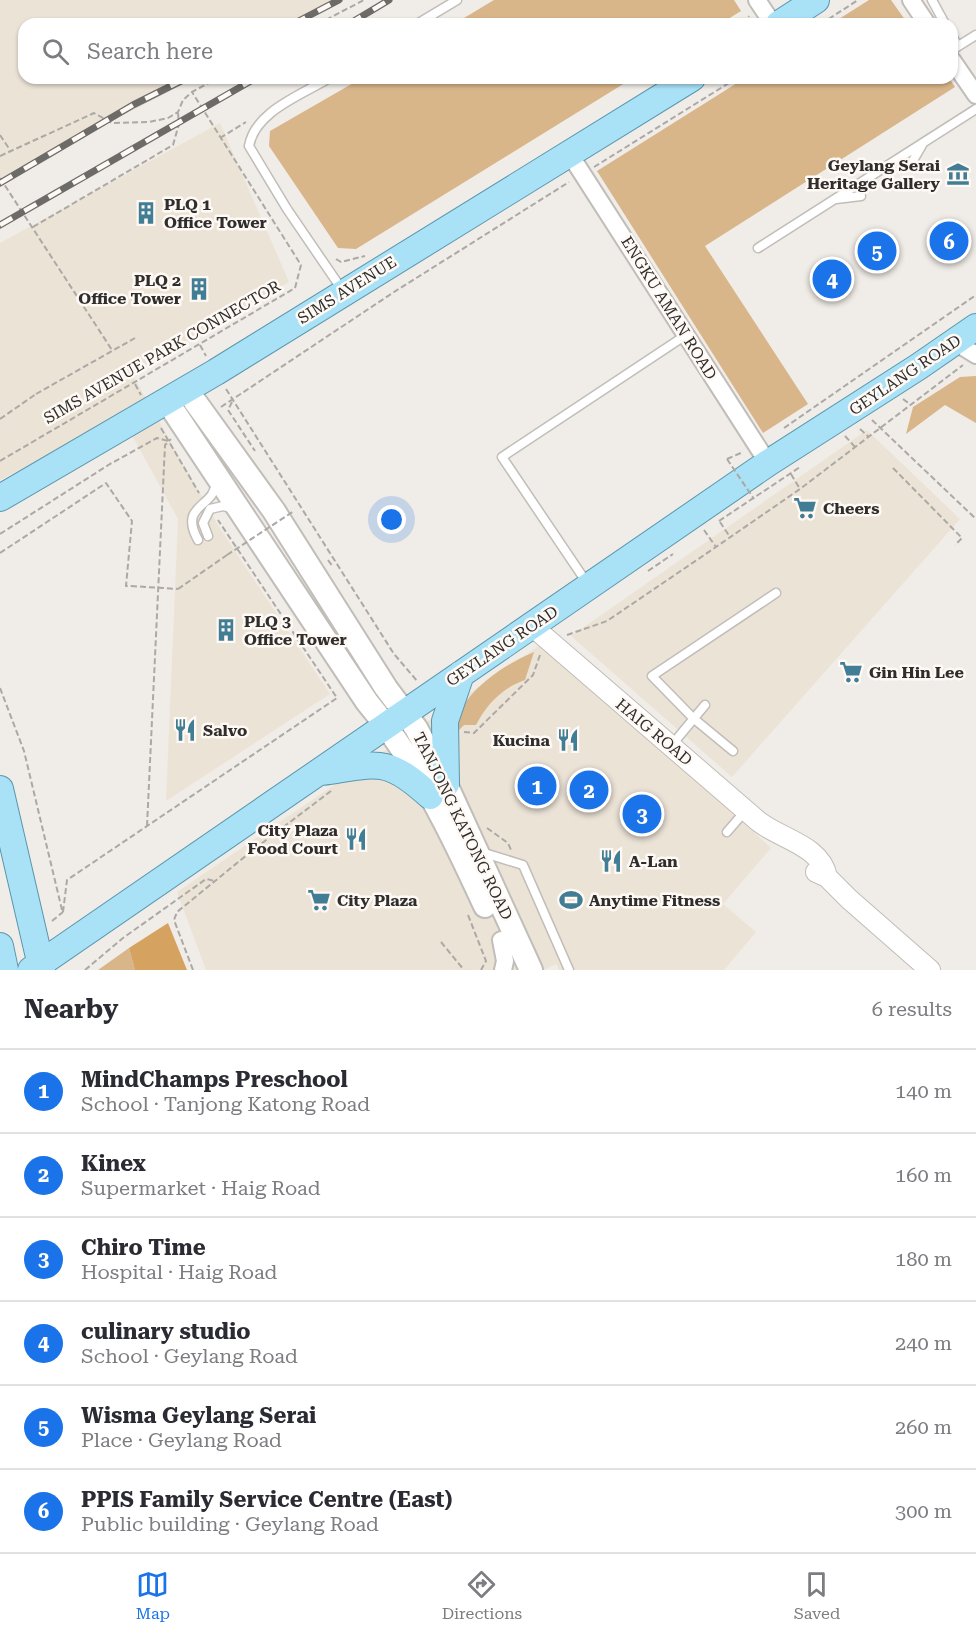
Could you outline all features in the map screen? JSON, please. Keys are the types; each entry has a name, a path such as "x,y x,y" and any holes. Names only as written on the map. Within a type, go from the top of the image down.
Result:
{"main road":[{"path":"788,18 816,0"},
{"name":"SIMS AVENUE","path":"0,498 177,395 344,292 576,164 684,84"},
{"name":"GEYLANG ROAD","path":"37,968 325,781 394,719 770,463 965,353 976,327"},
{"name":"TANJONG KATONG ROAD","path":"177,395 207,462 367,702 394,719 416,728 451,831 514,970"},
{"name":"TANJONG KATONG ROAD","path":"177,395 274,511 394,719"},
{"path":"325,781 359,767 393,767 438,790 448,705 462,673"},
{"path":"0,789 37,968"},
{"name":"TANJONG KATONG ROAD","path":"438,790 477,850 531,970"},
{"path":"0,946 5,970"}],"street":[{"path":"757,0 769,18"},
{"path":"911,0 923,18"},
{"path":"958,60 976,94"},
{"name":"ENGKU AMAN ROAD","path":"576,164 770,463"},
{"name":"HAIG ROAD","path":"532,626 778,835 788,849 818,874 828,877 849,899 930,970"},
{"path":"501,940 505,961 502,970"}],"lane":[{"path":"427,18 457,0"},
{"path":"932,0 942,18"},
{"path":"958,49 976,35"},
{"path":"319,84 265,117 254,129 249,146 287,209 344,292"},
{"path":"758,248 976,109"},
{"path":"911,164 924,142"},
{"path":"833,200 861,196"},
{"path":"589,586 502,457 686,335"},
{"path":"198,540 193,528 193,516 198,506 213,494 216,487 216,478 207,462"},
{"path":"208,536 204,529 205,515 216,506 231,508 255,532"},
{"path":"733,751 693,718 652,676 776,593"},
{"path":"671,746 705,705"},
{"path":"728,832 746,810"},
{"path":"477,850 523,865 569,970"}],"path":[{"path":"330,18 364,0"},
{"path":"830,18 858,0"},
{"path":"33,227 173,145 179,124 178,112 183,100 207,84"},
{"path":"261,460 228,410 233,400 394,292 576,164 726,84"},
{"name":"SIMS AVENUE PARK CONNECTOR","path":"0,461 296,288 301,265 192,92"},
{"path":"0,156 94,113 112,123 129,123 158,121 178,112"},
{"path":"0,135 10,150"},
{"path":"0,178 112,350"},
{"path":"332,256 341,262 373,252"},
{"path":"730,537 719,522 754,499 770,463 976,295"},
{"path":"0,419 36,394 135,338"},
{"path":"563,636 607,621 800,489 911,405 965,353"},
{"path":"900,397 911,405"},
{"path":"233,400 394,654 407,670 412,672"},
{"path":"870,418 976,519"},
{"path":"858,427 869,437"},
{"path":"845,436 855,448"},
{"path":"0,534 157,438 168,441 165,445 147,826"},
{"path":"754,499 727,459 770,463"},
{"path":"893,468 962,538 955,545"},
{"path":"791,474 800,489"},
{"path":"0,553 106,483 132,521 126,586 178,589 294,511"},
{"path":"293,501 299,503"},
{"path":"704,530 716,547"},
{"path":"318,547 324,542"},
{"path":"0,688 24,751 63,912 67,880 337,698 250,565"},
{"path":"462,732 474,733 533,675 541,649"},
{"path":"193,970 175,925 174,916 325,781"},
{"path":"483,825 508,843 517,863"},
{"path":"85,970 123,938 206,879 215,880"},
{"path":"465,908 483,949 486,961 481,970"},
{"path":"441,942 464,970"}],"shaded area":[{"path":"0,0 345,0 310,18 18,18 18,84 183,84 0,179"},
{"path":"494,0 734,0 741,11 730,18 464,18"},
{"path":"869,0 891,0 904,18 840,18"},
{"path":"352,84 623,84 356,249 338,248 269,146 270,131"},
{"path":"735,84 953,84 955,87 705,246 808,404 763,433 597,171"},
{"path":"220,123 289,282 132,374 221,530 330,694 166,801 178,519 122,417 0,480 0,243"},
{"path":"976,376 976,423 945,405 906,434 913,407 960,377"},
{"path":"867,430 960,519 732,777 571,636"},
{"path":"546,641 771,848 723,904 756,932 724,970 559,970 556,964 544,970 206,970 177,892"},
{"path":"534,652 525,680 509,687 496,698 476,725 464,725 459,730 453,726 458,714 475,691 509,665"},
{"path":"168,923 187,970 135,970 129,948"},
{"path":"129,948 135,970 98,970"}],"railway":[{"path":"304,18 339,0"},
{"path":"359,18 389,0"},
{"path":"0,183 133,105 175,84"},
{"path":"0,225 246,84"}],"place":[{"name":"Geylang Serai Heritage Gallery","path":"958,174"},
{"name":"PLQ 1 Office Tower","path":"146,213"},
{"name":"PPIS Family Service Centre (East)","path":"949,241"},
{"name":"Wisma Geylang Serai","path":"877,251"},
{"name":"culinary studio","path":"832,279"},
{"name":"PLQ 2 Office Tower","path":"199,289"},
{"name":"Cheers","path":"805,508"},
{"name":"PLQ 3 Office Tower","path":"226,630"},
{"name":"Gin Hin Lee","path":"851,672"},
{"name":"Salvo","path":"185,730"},
{"name":"Kucina","path":"568,740"},
{"name":"MindChamps Preschool","path":"537,786"},
{"name":"Kinex","path":"589,790"},
{"name":"Chiro Time","path":"642,814"},
{"name":"City Plaza Food Court","path":"356,839"},
{"name":"A-Lan","path":"611,861"},
{"name":"City Plaza","path":"319,900"},
{"name":"Anytime Fitness","path":"571,900"}]}
